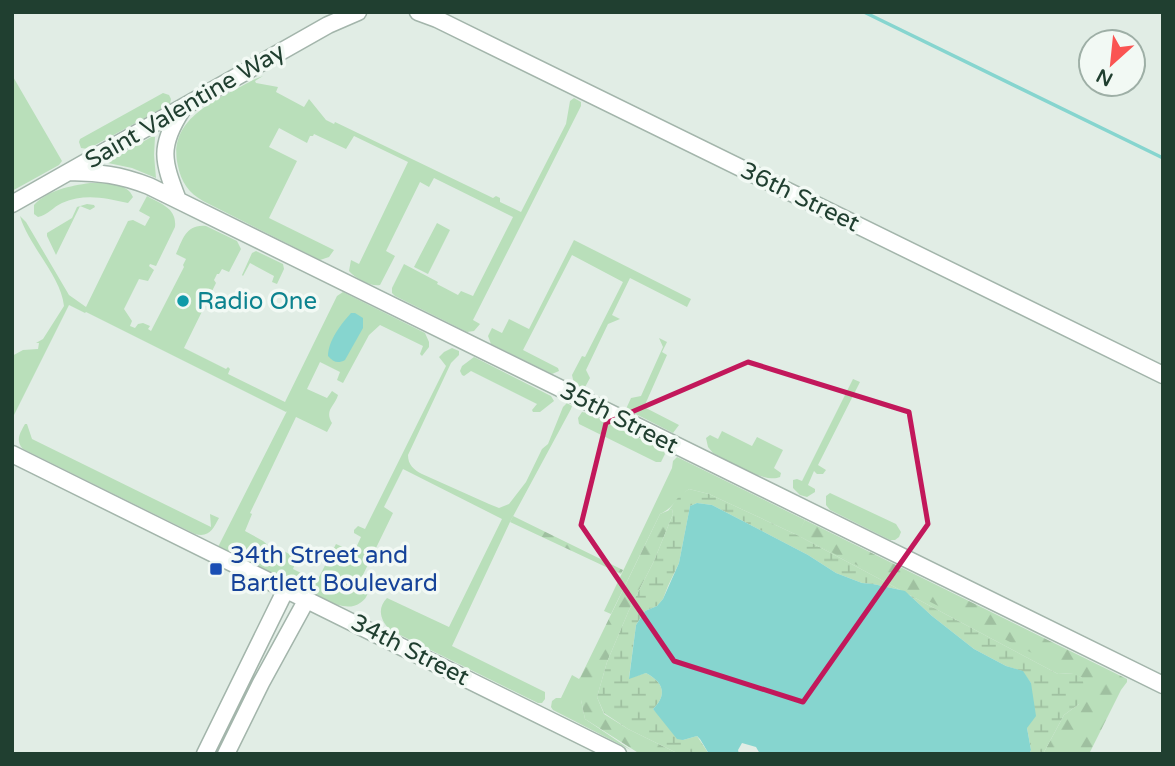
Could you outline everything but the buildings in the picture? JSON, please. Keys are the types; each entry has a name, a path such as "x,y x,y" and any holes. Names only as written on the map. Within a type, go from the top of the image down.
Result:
{"street":[{"name":"Saint Valentine Way","path":"12,204 328,24 358,12"},
{"name":"36th Street","path":"418,12 1163,375"},
{"path":"178,200 167,172 165,142 184,107"},
{"name":"35th Street","path":"69,172 109,173 129,178 178,200 1163,685"},
{"name":"34th Street","path":"12,454 618,754"},
{"path":"205,754 286,589"},
{"path":"226,754 307,599"}],"highlighted area":[{"path":"748,362 909,412 928,524 803,702 674,661 581,525 606,423"}],"green space":[{"path":"12,75 62,161 12,191"},
{"path":"263,76 255,81 256,83 278,87 276,92 304,107 309,99 326,120 493,198 496,196 500,198 500,202 521,212 566,124 570,101 574,98 581,102 473,320 480,324 474,331 467,332 392,293 404,264 458,295 461,291 473,296 513,217 434,178 429,187 420,182 386,251 395,256 380,285 363,281 349,271 351,260 359,264 408,162 354,136 346,149 314,134 307,143 279,128 269,147 297,161 269,218 334,250 329,257 320,260 203,201 190,191 179,172 176,149 180,134 199,111"},
{"path":"163,93 169,95 170,104 88,149 81,148 80,139"},
{"path":"153,136 156,178 132,168 108,163 109,161"},
{"path":"90,183 121,186 133,197 128,203 103,198 79,198 62,203 42,216 34,214 34,205 53,192"},
{"path":"147,196 171,211 175,227 156,266 149,266 154,270 148,281 139,279 124,309 132,321 130,326 135,328 143,323 150,326 148,329 151,331 184,267 186,259 176,254 183,238 194,227 206,226 237,241 241,249 229,272 222,269 217,274 214,280 216,283 184,348 226,369 228,367 228,374 285,402 337,296 343,292 425,333 429,342 429,347 422,356 420,354 423,346 380,325 369,335 343,383 337,380 340,372 320,362 307,389 327,398 332,391 338,395 329,415 332,423 327,432 296,417 250,513 252,514 245,531 269,546 297,558 293,569 302,575 297,585 218,547 287,411 69,305 12,419 12,356 23,350 38,349 39,343 36,343 43,339 64,306 57,283 20,216 69,295 86,307 128,221 133,220 145,226 150,217 139,211"},
{"path":"87,204 95,207 90,210 80,206"},
{"path":"80,206 56,255 47,233 72,218"},
{"path":"437,223 450,230 428,274 414,267"},
{"path":"574,240 691,299 687,307 630,278 612,315 620,319 608,324 586,370 590,378 584,389 574,384 572,375 582,356 585,357 623,282 572,255 523,350 558,368 559,371 552,374 491,344 488,336 492,328 502,333 509,319 529,329"},
{"path":"256,251 283,264 284,269 277,284 272,282 274,276 250,263 242,275 252,253"},
{"path":"659,338 667,342 662,352 667,355 644,407 679,425 673,433 626,409 631,398 641,396 663,347"},
{"path":"452,348 459,351 459,355 451,363 408,455 412,467 422,474 499,508 509,504 526,482 542,449 548,444 563,407 567,403 572,406 510,522 452,646 545,692 542,703 390,630 384,622 381,610 387,598 449,627 502,519 403,469 384,507 393,513 359,583 368,589 365,598 354,606 340,606 307,589 311,581 316,583 336,544 354,552 361,537 354,533 354,530 358,526 365,529 446,366 439,357"},
{"path":"474,357 551,396 554,401 540,412 533,412 537,404 471,371 462,375 462,366"},
{"path":"853,379 860,382 818,465 826,470 823,474 814,471 808,485 815,489 815,492 807,497 800,495 793,488 793,480 802,481"},
{"path":"582,412 663,450 665,454 661,462 656,462 579,424 578,418"},
{"path":"25,424 32,439 211,527 210,514 219,518 207,534 195,534 23,449 19,440"},
{"path":"722,431 752,446 757,437 783,450 774,468 781,473 780,477 756,475 713,453 706,438 710,435 718,439"},
{"path":"677,457 805,520 798,535 1074,673 1058,674 797,535 709,494 689,489 660,514 611,614 604,611"},
{"path":"689,489 709,494 797,535 900,590 862,583 836,573 808,555 712,505 697,503 690,506 679,563 663,599 657,606 645,611 636,625 629,678 646,673 656,680 662,693 653,709 683,740 697,736 709,754 679,754 628,729 604,713 597,697 607,662 673,514 672,509 668,511 680,495"},
{"path":"830,493 896,524 901,532 899,537 890,540 830,510 826,505 826,496"},
{"path":"672,509 673,514 654,561 607,662 597,697 604,714 679,754 640,754 585,719 581,700 581,676 660,514"},
{"path":"513,516 623,570 621,574 510,522"},
{"path":"805,520 1127,679 1089,754 1043,754 1064,715 1079,704 1082,678 797,535"},
{"path":"909,595 1058,674 1074,673 1082,678 1086,691 1079,704 1064,715 1043,754 1029,754 1031,750 1027,728 1031,683 1022,671 1006,666 974,649"},
{"path":"572,675 579,679 581,676 581,700 585,719 631,750 553,710 552,701 561,698"}],"water":[{"path":"351,313 363,318 363,328 345,360 336,362 328,356 330,344"},
{"path":"697,503 712,505 808,555 836,573 862,583 905,591 974,649 1006,666 1023,671 1031,683 1036,716 1027,728 1031,750 1029,754 760,754 756,747 742,743 739,754 709,754 697,736 677,739 653,709 661,698 660,684 646,673 629,679 636,625 645,611 657,606 663,599 679,563 690,506"}],"waterway":[{"path":"864,12 1163,158"}],"place":[{"name":"Radio One","path":"183,301"},
{"name":"34th Street and Bartlett Boulevard","path":"216,569"}]}
